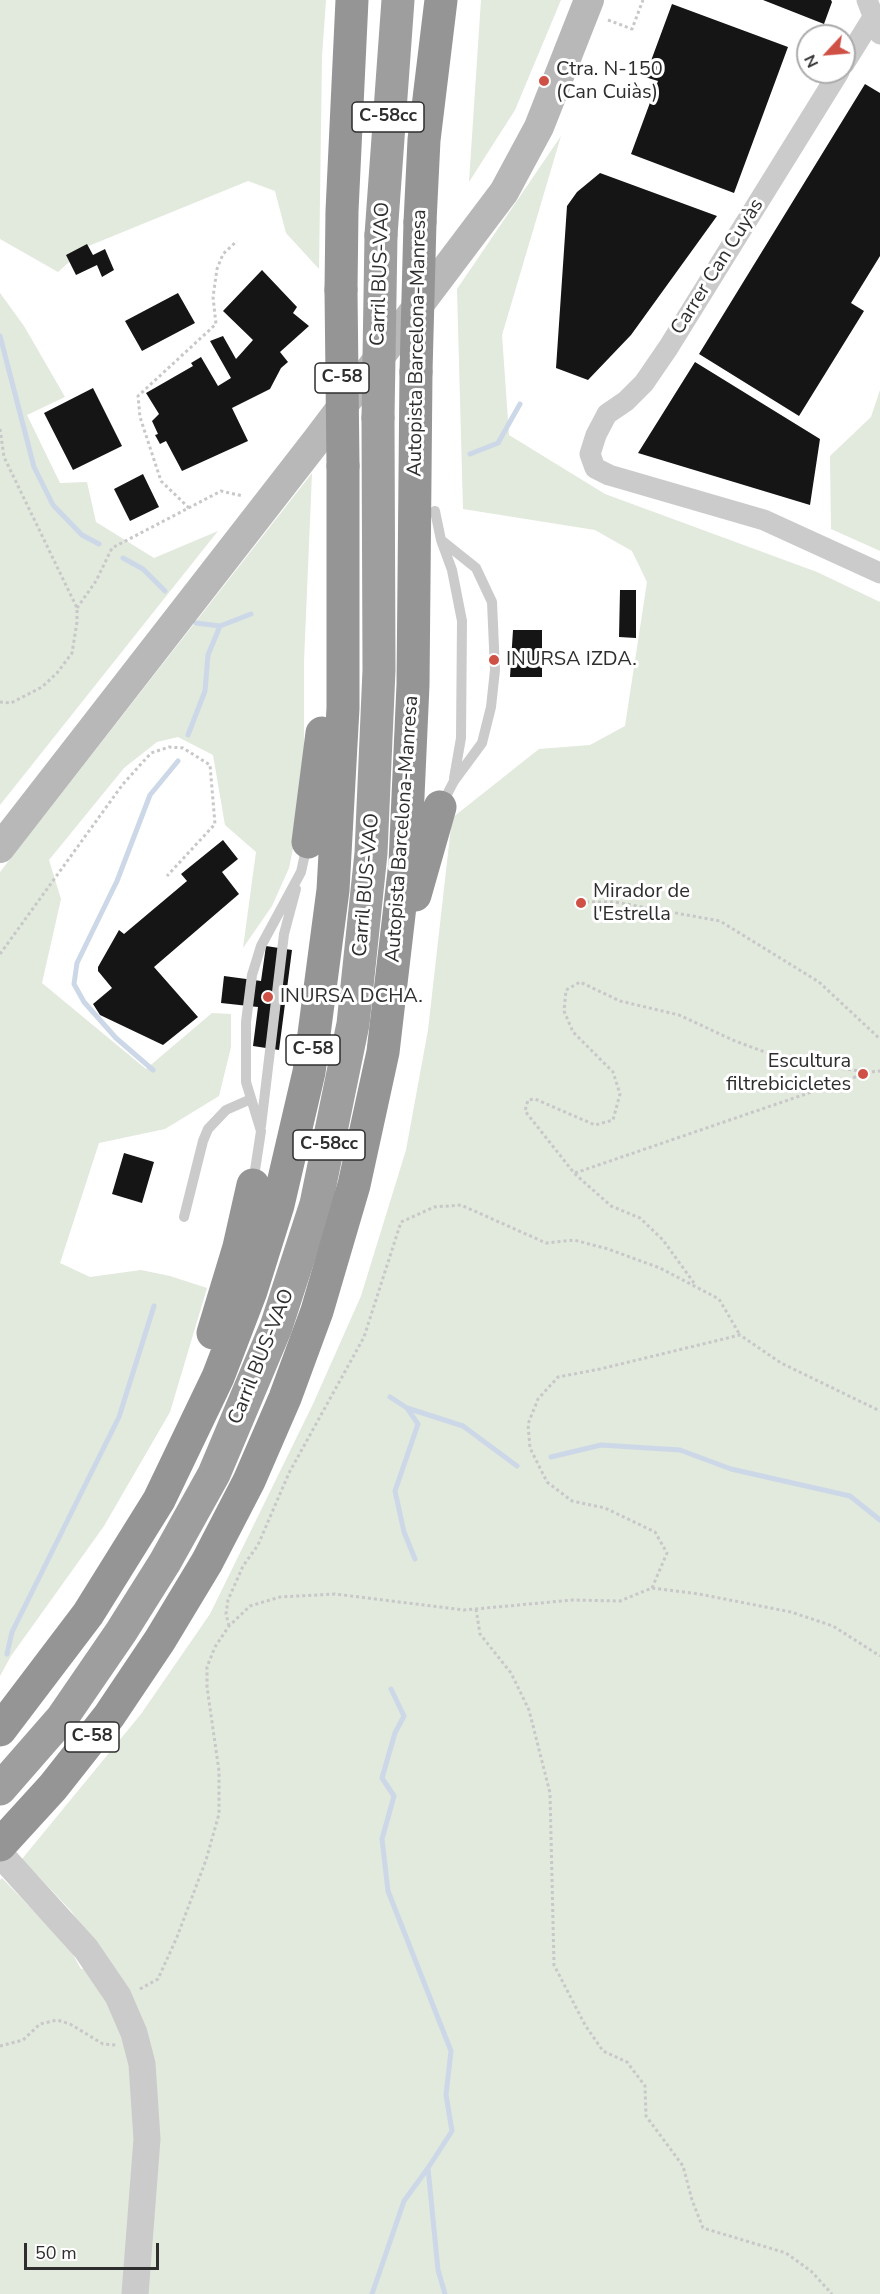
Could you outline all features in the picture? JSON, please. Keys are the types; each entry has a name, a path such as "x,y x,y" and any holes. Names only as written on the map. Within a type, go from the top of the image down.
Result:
{"highway":[{"name":"C-58","path":"0,1730 88,1614 159,1500 218,1377 251,1292 278,1205 303,1104 317,1026 333,890 340,800 344,574 341,290 345,120 352,0"},
{"name":"Carril BUS-VAO","path":"0,1789 62,1718 165,1562 214,1474 276,1327 316,1204 353,1024 371,853 379,670 378,418 381,235 398,0"},
{"name":"Autopista Barcelona-Manresa","path":"0,1845 53,1787 102,1725 160,1640 207,1562 249,1481 285,1398 317,1311 354,1185 383,1052 399,935 411,763 422,364 418,258 424,140 441,0"},
{"path":"422,364 435,414 438,525"},
{"path":"304,857 321,746 325,692 344,574"},
{"path":"399,935 422,878 447,794"},
{"path":"159,1500 200,1367 220,1313 253,1185"}],"main road":[{"path":"0,848 266,507 504,192 597,10"}],"street":[{"path":"856,45 873,18"},
{"name":"Carrer Can Cuyàs","path":"832,84 668,348 644,383 626,401 607,414 596,435 590,454 595,468 609,475 764,520 880,573"},
{"path":"0,1854 86,1949 118,1996 136,2040 147,2099 147,2139 135,2290"}],"lane":[{"path":"438,525 476,567 492,602 495,670 492,707 482,743 447,794"},
{"path":"438,525 452,570 462,621 461,738 447,794"},
{"path":"261,1131 246,1082 246,1042 252,975 261,946 304,857"},
{"path":"253,1185 284,934 304,857"},
{"path":"184,1217 208,1129 226,1110 251,1099"}],"path":[{"path":"597,10 632,29 643,0"},
{"path":"189,508 161,481 140,417 138,396 216,324 213,297 217,269 223,254 237,241"},
{"path":"0,429 4,457 77,608 72,653 57,674 42,687 11,702 0,702"},
{"path":"77,608 96,581 112,548 220,490 252,497 266,507"},
{"path":"0,954 123,784 151,753 169,747 183,748 210,765 215,824 166,876"},
{"path":"580,902 615,902 720,921 819,981 880,1040"},
{"path":"694,1283 663,1240 640,1218 611,1206 574,1173 525,1111 528,1100 535,1099 595,1125 613,1120 620,1094 613,1072 573,1032 564,1011 566,990 580,982 620,1001 679,1015 735,1041 792,1062 868,1072 880,1071"},
{"path":"574,1173 868,1072"},
{"path":"229,1626 226,1614 228,1600 243,1566 258,1545 289,1473 364,1337 401,1222 434,1207 461,1205 546,1243 574,1240 597,1246 660,1268 694,1283 719,1299 740,1335 781,1363 880,1411"},
{"path":"652,1588 667,1553 655,1532 605,1508 572,1501 547,1482 530,1448 528,1424 538,1399 558,1377 740,1335"},
{"path":"118,1996 132,1994 158,1979 177,1937 206,1860 219,1814 219,1771 207,1686 207,1667 215,1647 229,1626 250,1606 280,1597 335,1593 378,1601 476,1609 573,1600 620,1600 652,1588 699,1594 791,1612 833,1626 880,1656"},
{"path":"476,1609 480,1634 511,1673 529,1710 550,1793 554,1965 585,2025 603,2051 627,2062 645,2085 646,2116 683,2166 703,2228 786,2253 811,2271 832,2294"},
{"path":"0,2046 22,2040 40,2024 57,2020 103,2044 118,2046 136,2040"}],"shaded area":[{"path":"0,0 326,0 322,56 319,269 286,233 275,191 248,181 86,247 58,272 0,239"},
{"path":"481,0 561,0 515,110 469,182"},
{"path":"561,136 502,335 509,435 605,494 817,572 880,602 880,2294 0,2294 0,1880 2,1878 70,1949 81,1969 109,1965 71,1911 22,1859 141,1714 210,1614 313,1404 361,1296 406,1150 428,1030 452,818 539,749 590,745 625,726 647,582 632,551 595,530 463,509 457,289"},
{"path":"0,293 24,326 65,397 27,415 60,483 87,482 96,522 154,558 218,531 0,805"},
{"path":"880,390 880,551 831,529 830,456 871,417"},
{"path":"312,473 304,661 304,795 289,868 272,906 243,948 256,852 225,825 213,755 178,737 157,742 124,768 49,860 61,899 42,983 146,1069 212,1013 231,1014 231,1047 219,1096 165,1129 99,1143 60,1263 90,1277 141,1270 170,1276 207,1288 170,1412 104,1526 11,1656 0,1676 0,872"}],"building":[{"path":"763,0 831,0 824,24"},
{"path":"672,4 788,47 734,193 631,154 658,81 645,77"},
{"path":"865,84 880,93 880,256 851,303 864,311 799,416 699,354"},
{"path":"600,173 717,216 631,335 588,380 556,368 567,206 577,192"},
{"path":"87,244 93,255 105,249 114,270 102,277 97,265 76,275 66,255"},
{"path":"262,270 297,307 293,313 309,326 280,352 288,362 281,368 270,389 232,408 248,441 182,471 166,441 160,444 155,435 158,434 152,421 159,414 146,393 193,366 191,363 201,357 218,386 231,378 210,341 223,336 236,359 253,340 223,311"},
{"path":"178,293 195,323 142,351 125,321"},
{"path":"695,362 820,439 810,505 638,453"},
{"path":"93,388 122,446 73,470 44,413"},
{"path":"143,474 159,507 130,521 114,489"},
{"path":"620,590 636,590 636,638 619,637"},
{"path":"513,630 542,630 542,677 510,677"},
{"path":"223,840 238,859 222,872 239,894 154,967 198,1017 163,1045 100,1015 93,1004 112,988 98,971 98,967 119,930 124,934 187,881 181,874"},
{"path":"266,946 292,950 279,1050 253,1046 258,1007 221,1003 224,976 261,981"},
{"path":"124,1153 154,1162 142,1203 112,1194"}],"waterway":[{"path":"0,336 34,467 53,505 82,535 99,544"},
{"path":"470,454 498,443 520,404"},
{"path":"123,558 143,569 165,591"},
{"path":"196,623 220,626 251,614"},
{"path":"188,735 205,691 208,655 220,626"},
{"path":"153,1070 116,1038 84,1002 74,984 77,963 117,881 150,795 178,761"},
{"path":"7,1654 12,1632 119,1417 154,1306"},
{"path":"390,1397 407,1408 463,1426 517,1466"},
{"path":"407,1408 418,1424 395,1491 404,1532 415,1559"},
{"path":"551,1457 601,1445 680,1450 731,1469 850,1496 880,1520"},
{"path":"391,1689 404,1716 395,1733 382,1778 394,1796 382,1839 388,1891 451,2051 446,2095 452,2131 428,2168 438,2270 445,2294"},
{"path":"372,2294 404,2201 428,2168"}],"place":[{"name":"Ctra. N-150 (Can Cuiàs)","path":"544,81"},
{"name":"INURSA IZDA.","path":"494,660"},
{"name":"Mirador de l'Estrella","path":"581,903"},
{"name":"INURSA DCHA.","path":"268,997"},
{"name":"Escultura filtrebicicletes","path":"863,1074"}]}
